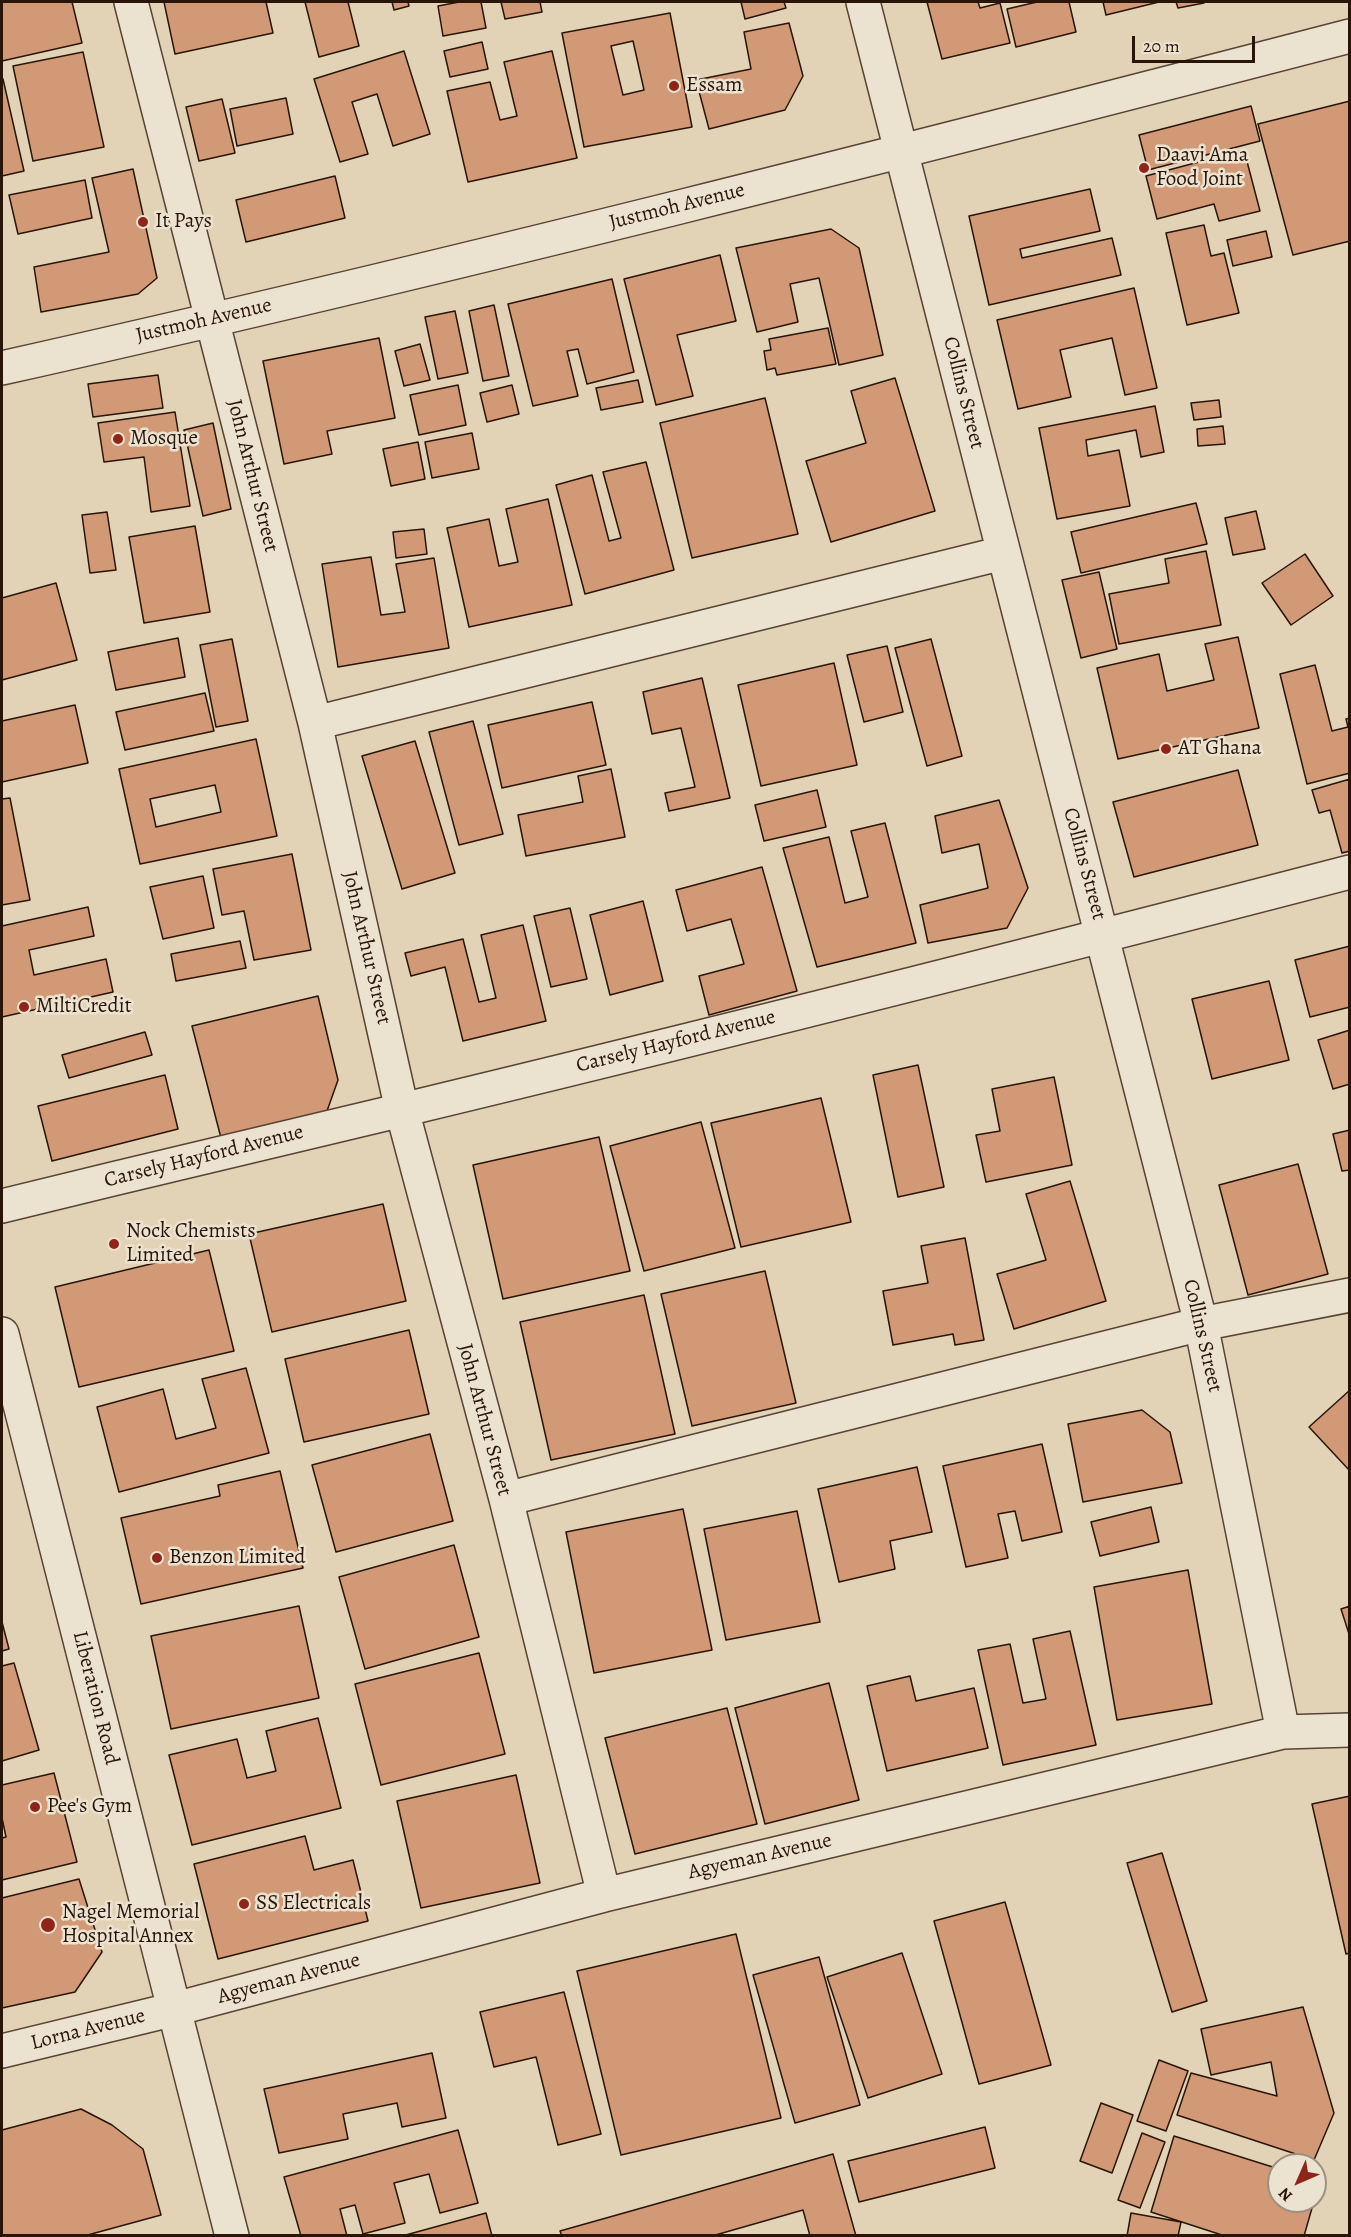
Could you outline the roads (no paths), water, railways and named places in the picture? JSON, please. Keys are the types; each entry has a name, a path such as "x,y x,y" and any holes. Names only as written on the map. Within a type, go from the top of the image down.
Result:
{"street":[{"name":"John Arthur Street","path":"131,2 315,723 402,1110 506,1499 604,1895"},
{"name":"Collins Street","path":"863,2 1202,1324 1283,1732"},
{"name":"Justmoh Avenue","path":"2,368 903,152 1350,36"},
{"path":"315,723 1003,553"},
{"name":"Carsely Hayford Avenue","path":"2,1206 402,1110 1103,936 1350,872"},
{"path":"506,1499 1202,1324 1350,1294"},
{"name":"Liberation Road","path":"2,1334 232,2235"},
{"name":"Agyeman Avenue","path":"175,2009 604,1895 1283,1732 1350,1730"},
{"name":"Lorna Avenue","path":"2,2051 175,2009"}],"place":[{"name":"Essam","path":"674,86"},
{"name":"Daavi Ama Food Joint","path":"1144,168"},
{"name":"It Pays","path":"143,222"},
{"name":"Mosque","path":"118,439"},
{"name":"AT Ghana","path":"1166,749"},
{"name":"MiltiCredit","path":"24,1007"},
{"name":"Nock Chemists Limited","path":"114,1244"},
{"name":"Benzon Limited","path":"157,1558"},
{"name":"Pee's Gym","path":"35,1807"},
{"name":"SS Electricals","path":"244,1904"},
{"name":"Nagel Memorial Hospital Annex","path":"48,1925"}]}
